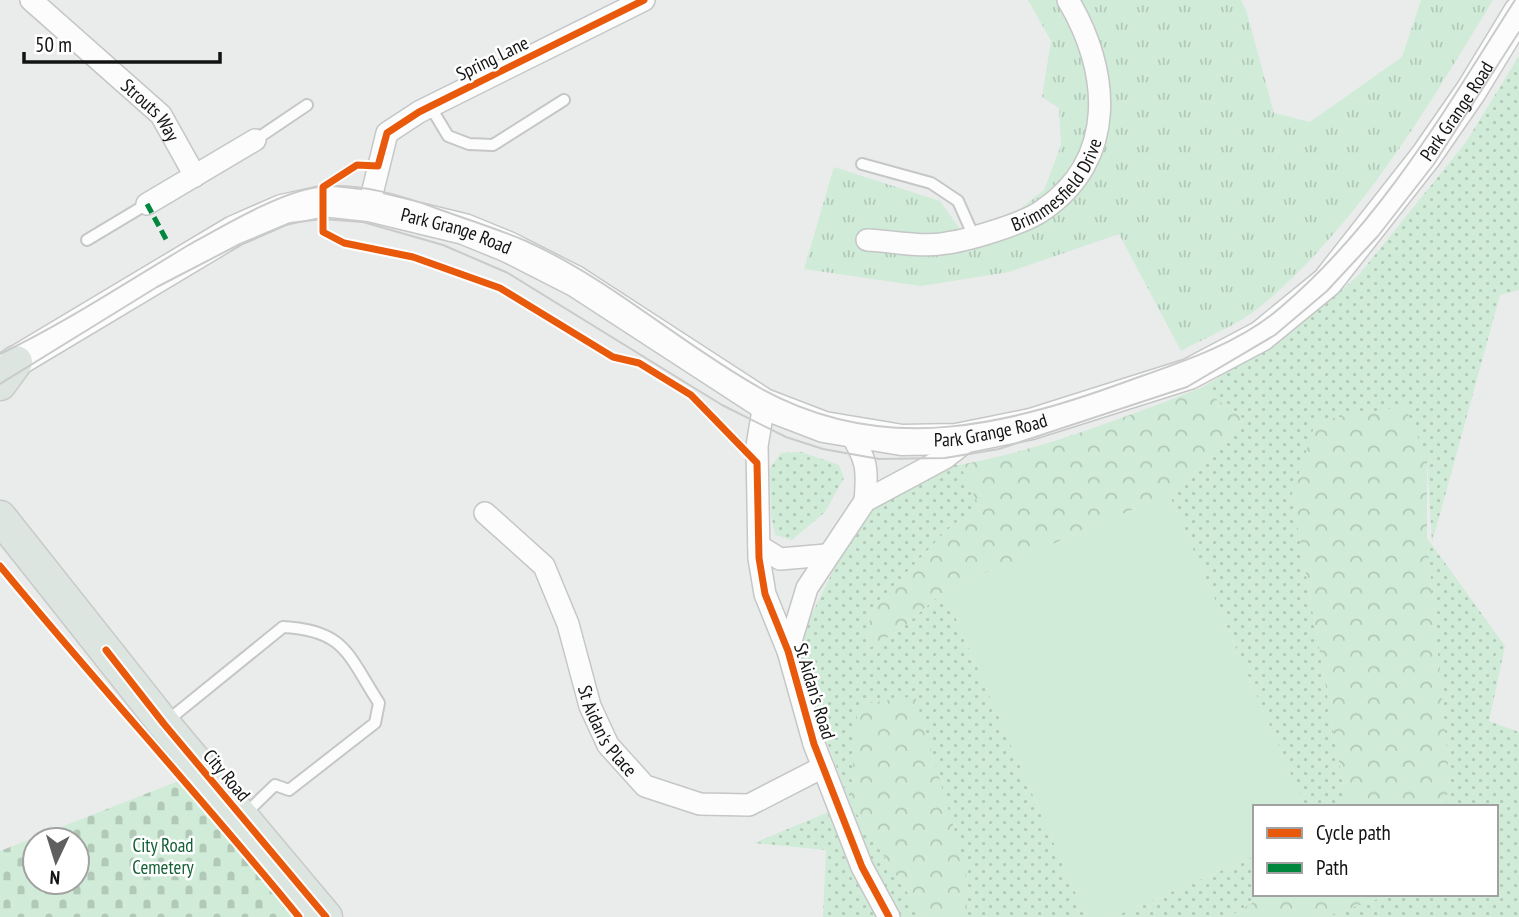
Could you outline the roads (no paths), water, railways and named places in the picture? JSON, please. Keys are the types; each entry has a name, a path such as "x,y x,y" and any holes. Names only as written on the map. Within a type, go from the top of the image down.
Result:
{"main road":[{"name":"City Road","path":"0,517 164,724 326,917"}],"street":[{"name":"Strouts Way","path":"31,0 161,115 195,176"},
{"name":"Spring Lane","path":"356,204 387,133 430,106 644,0"},
{"name":"Brimmesfield Drive","path":"867,240 944,244 974,237 1042,211 1069,187 1090,158 1101,117 1097,67 1068,0"},
{"name":"Park Grange Road","path":"356,204 464,229 566,275 764,404 824,427 902,440 972,437 1031,424 1189,374 1261,336 1335,271 1441,134 1519,12"},
{"path":"148,204 255,140"},
{"path":"5,372 234,231 308,203 356,204"},
{"name":"St Aidan's Road","path":"764,404 757,434 759,546 765,594 788,651 795,683 823,767 862,867 889,917"},
{"path":"849,431 866,458 868,469 865,502"},
{"name":"St Aidan's Road","path":"788,651 807,588 826,555 865,502 944,458 972,437"},
{"name":"St Aidan's Place","path":"485,513 544,566 568,624 590,706 608,745 645,786 700,804 749,805 823,767"},
{"path":"759,546 780,559 826,555"}],"lane":[{"path":"430,106 448,136 468,145 493,145 564,100"},
{"path":"255,140 307,105"},
{"path":"862,164 932,183 958,201 974,237"},
{"path":"87,240 148,204"},
{"path":"164,724 282,627 311,628 339,641 379,703 375,723 289,790 275,785 242,817"}],"tram line":[{"path":"0,354 71,316 251,211 303,190 334,186 365,188 412,200 494,229 557,256 732,371 762,389 809,410 856,423 903,428 949,427 996,420 1089,395 1193,357 1248,330 1281,307 1350,239 1380,201 1437,122 1515,0"},
{"path":"0,384 157,287 240,244 290,223 322,219 363,222 443,245 508,273 722,405 786,437 823,449 879,459 945,458 999,449 1187,387 1275,335 1327,291 1378,236 1434,164 1519,32"}],"park label":[{"name":"City Road Cemetery","path":"163,856"}]}
